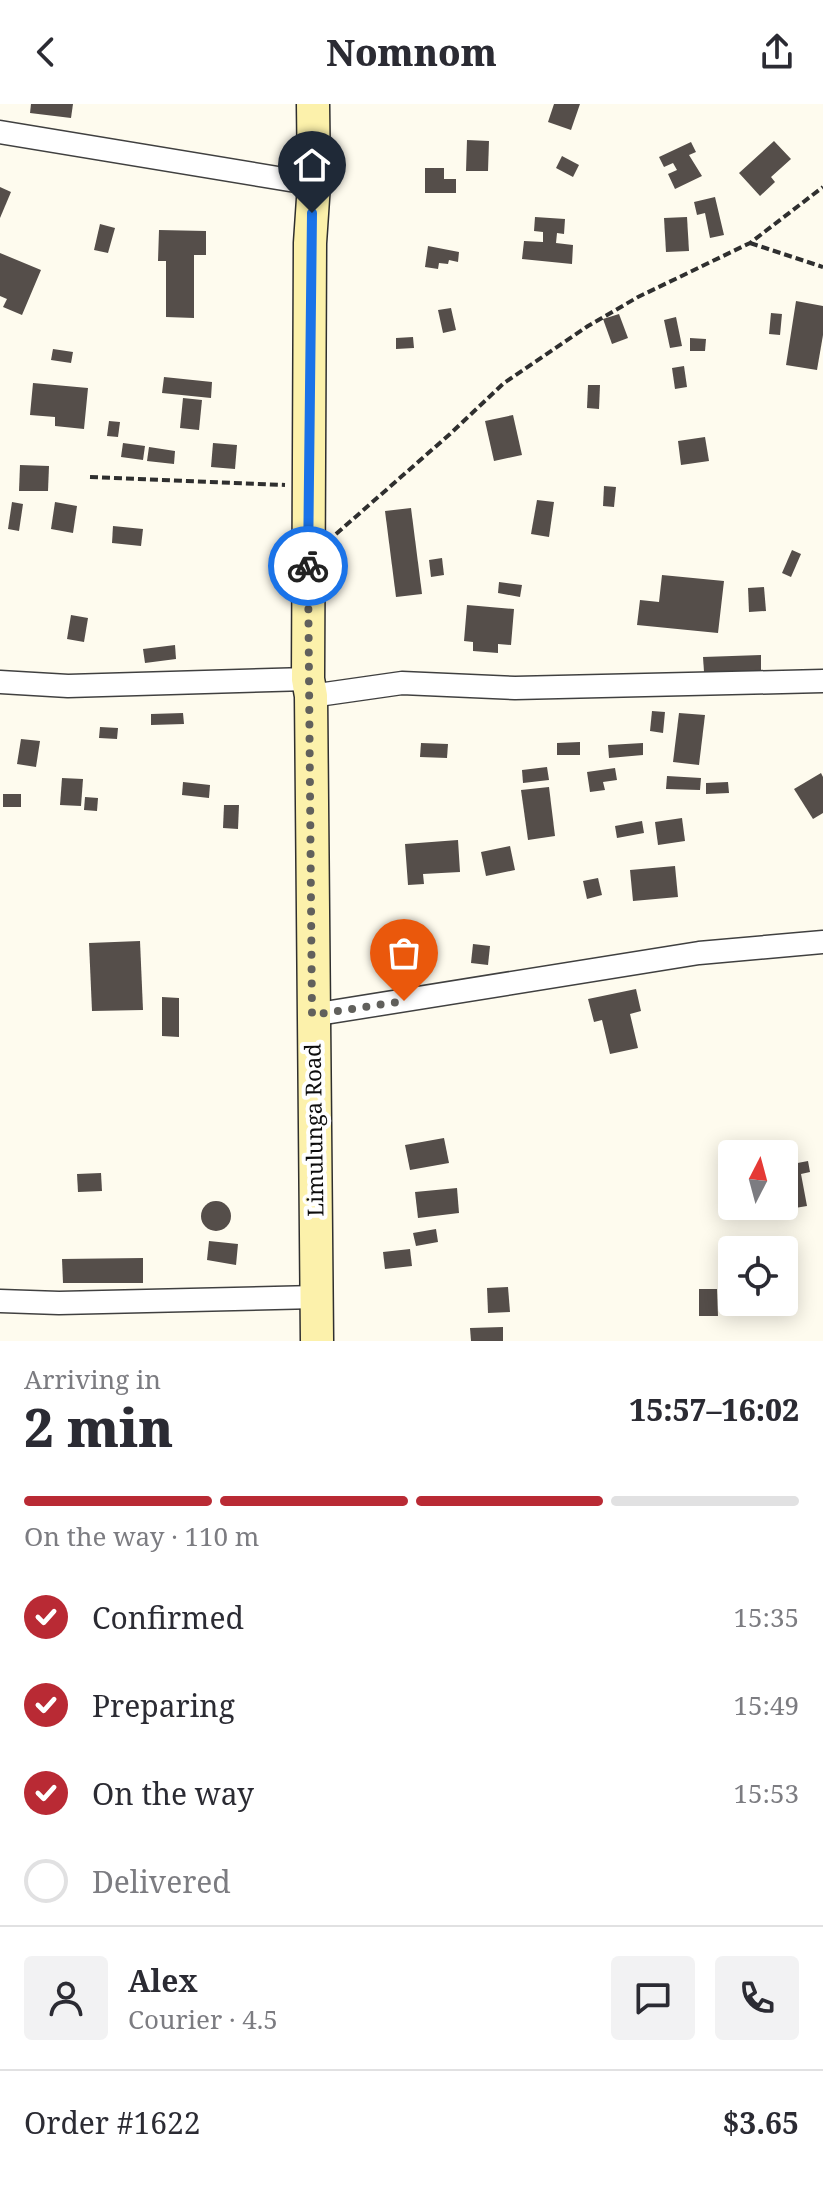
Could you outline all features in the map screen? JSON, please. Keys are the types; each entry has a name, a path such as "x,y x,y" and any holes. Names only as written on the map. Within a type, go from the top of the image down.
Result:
{"main road":[{"name":"Limulunga Road","path":"313,104 308,558 317,1341"}],"street":[{"path":"0,132 314,184"},
{"path":"0,682 68,686 310,688 402,683 515,688 823,681"},
{"path":"312,1015 699,953 823,942"},
{"path":"0,1301 59,1303 316,1297"}],"path":[{"path":"308,558 504,383 588,326 638,297 750,243 823,187"},
{"path":"750,243 823,267"},
{"path":"90,477 308,485"}],"building":[{"path":"31,104 73,104 71,118 30,113"},
{"path":"554,104 580,104 571,130 548,122"},
{"path":"467,140 489,141 488,171 466,171"},
{"path":"774,141 791,159 771,177 775,182 760,196 739,173"},
{"path":"691,142 696,152 689,155 702,176 675,189 668,174 677,170 673,163 664,167 659,157"},
{"path":"562,156 579,165 573,177 556,168"},
{"path":"425,168 444,168 444,179 456,179 456,193 425,193"},
{"path":"0,187 11,192 0,218"},
{"path":"715,197 724,235 710,238 705,213 697,215 694,202"},
{"path":"535,217 565,219 564,234 557,233 556,243 573,245 572,264 522,259 524,241 543,242 543,232 534,231"},
{"path":"687,217 689,251 666,252 664,218"},
{"path":"100,224 115,228 108,253 94,250"},
{"path":"159,230 206,231 206,255 194,255 194,318 166,317 166,261 158,261"},
{"path":"428,246 459,252 458,262 449,260 448,264 439,263 438,269 425,267"},
{"path":"0,253 41,270 22,315 3,307 7,299 0,296"},
{"path":"796,301 823,306 823,335 817,370 786,365"},
{"path":"451,308 456,330 443,333 438,310"},
{"path":"771,313 782,314 780,335 769,334"},
{"path":"619,314 628,338 612,344 603,319"},
{"path":"676,317 682,346 670,348 664,320"},
{"path":"413,337 414,348 396,349 396,338"},
{"path":"690,338 706,339 705,351 690,351"},
{"path":"53,349 73,352 71,363 51,360"},
{"path":"684,366 687,387 675,389 672,368"},
{"path":"164,377 212,382 211,398 162,393"},
{"path":"33,383 88,388 84,429 55,426 55,417 30,415"},
{"path":"588,385 600,385 599,409 587,408"},
{"path":"183,398 202,400 199,430 180,428"},
{"path":"513,415 522,455 494,461 485,421"},
{"path":"109,421 120,422 118,437 107,436"},
{"path":"705,437 709,461 681,465 678,441"},
{"path":"123,443 145,446 143,460 121,457"},
{"path":"213,443 237,445 235,469 211,467"},
{"path":"149,447 175,451 174,464 147,461"},
{"path":"20,465 49,466 48,491 19,491"},
{"path":"604,486 616,487 614,507 603,506"},
{"path":"537,500 554,502 549,537 531,534"},
{"path":"12,502 23,504 19,531 8,529"},
{"path":"55,502 77,506 73,533 51,529"},
{"path":"411,508 422,594 396,597 385,511"},
{"path":"113,526 143,529 141,546 112,543"},
{"path":"792,550 801,554 791,577 782,573"},
{"path":"442,558 444,575 431,577 429,560"},
{"path":"662,575 724,581 718,633 637,625 640,600 659,602"},
{"path":"499,582 522,585 520,597 498,593"},
{"path":"764,587 766,611 749,612 748,588"},
{"path":"467,605 514,609 511,645 498,644 498,653 473,651 473,642 464,641"},
{"path":"71,615 88,618 84,642 67,639"},
{"path":"175,645 176,659 145,663 143,649"},
{"path":"761,655 761,671 704,672 703,657"},
{"path":"652,711 665,712 663,733 650,731"},
{"path":"183,713 184,724 151,725 151,714"},
{"path":"679,713 705,715 699,765 673,762"},
{"path":"100,727 118,728 117,739 99,738"},
{"path":"21,739 40,741 36,767 17,764"},
{"path":"580,742 580,755 557,755 557,743"},
{"path":"421,743 448,744 447,758 420,757"},
{"path":"643,743 643,755 609,758 608,745"},
{"path":"547,767 549,780 523,783 522,770"},
{"path":"615,768 617,780 603,782 605,790 590,792 587,772"},
{"path":"821,773 823,813 813,819 794,789"},
{"path":"667,776 701,778 700,790 666,789"},
{"path":"62,778 83,779 81,806 60,805"},
{"path":"183,782 210,785 209,798 182,795"},
{"path":"728,782 729,793 706,794 706,783"},
{"path":"549,787 555,836 528,840 521,790"},
{"path":"3,794 21,794 21,807 3,807"},
{"path":"85,797 98,798 97,811 84,810"},
{"path":"224,805 239,805 238,829 223,828"},
{"path":"682,818 685,841 658,845 655,822"},
{"path":"642,821 644,833 617,838 615,826"},
{"path":"458,840 460,872 423,874 424,884 408,885 405,844"},
{"path":"510,846 515,870 486,876 481,852"},
{"path":"675,866 678,897 633,901 630,870"},
{"path":"598,878 602,895 587,899 583,881"},
{"path":"140,941 143,1010 92,1011 89,943"},
{"path":"473,944 490,946 488,965 471,963"},
{"path":"636,989 641,1011 630,1014 638,1048 610,1054 602,1020 594,1022 588,999"},
{"path":"162,997 179,998 179,1037 162,1036"},
{"path":"444,1138 449,1163 410,1170 405,1145"},
{"path":"808,1161 810,1172 801,1174 807,1206 798,1208 798,1163"},
{"path":"101,1173 102,1191 78,1192 77,1174"},
{"path":"457,1188 459,1213 418,1218 415,1192"},
{"path":"216,1201 227,1205 231,1216 227,1227 216,1231 205,1227 201,1216 205,1205"},
{"path":"436,1229 438,1242 416,1246 413,1233"},
{"path":"209,1241 238,1244 236,1265 207,1260"},
{"path":"410,1249 412,1266 385,1269 383,1252"},
{"path":"143,1258 143,1283 63,1283 62,1259"},
{"path":"508,1287 510,1312 488,1313 487,1288"},
{"path":"699,1289 717,1289 718,1316 699,1316"},
{"path":"503,1327 503,1341 471,1341 470,1328"}],"way so far":[{"path":"308,566 312,1015 404,1001"}],"route":[{"path":"308,566 312,213"}]}
